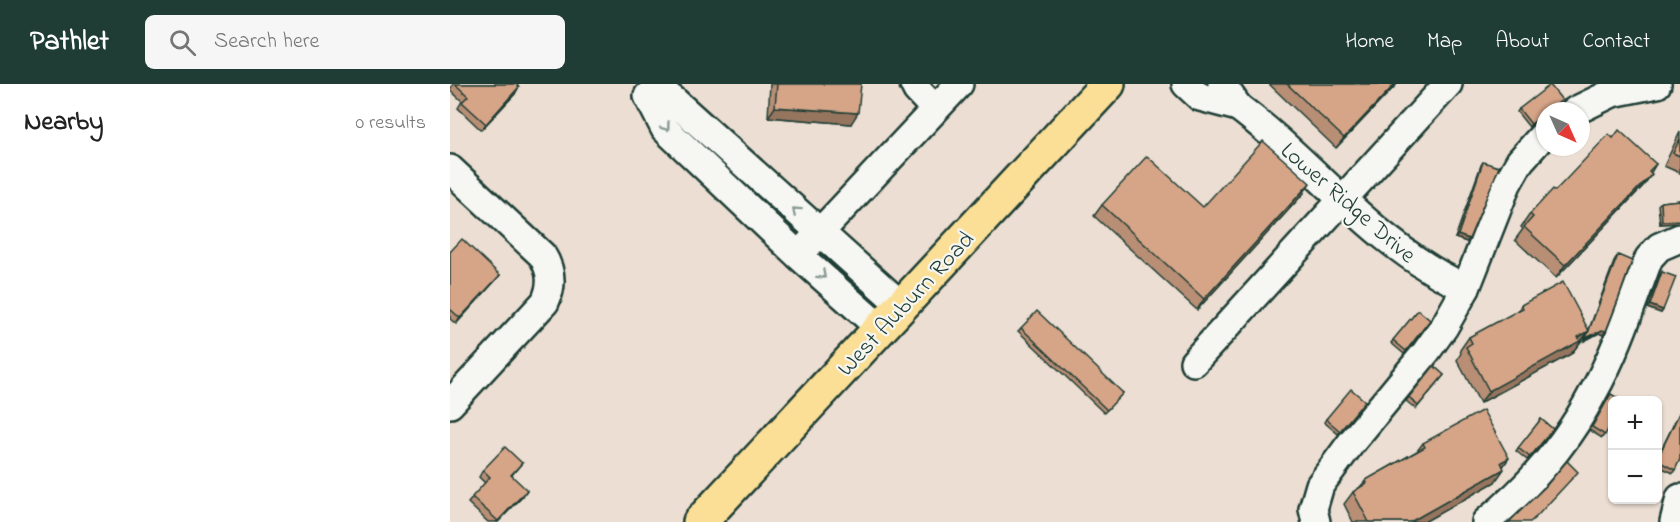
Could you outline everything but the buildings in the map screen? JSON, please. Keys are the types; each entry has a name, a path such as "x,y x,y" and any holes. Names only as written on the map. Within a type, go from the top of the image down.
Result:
{"main road":[{"name":"West Auburn Road","path":"700,522 1108,84"}],"street":[{"path":"914,84 916,90 935,109"},
{"path":"798,255 959,84"},
{"name":"Lower Ridge Drive","path":"1186,84 1200,98 1238,107"},
{"name":"Lower Ridge Drive","path":"1222,84 1238,107 1259,123 1342,200 1421,264 1443,278 1466,288"},
{"path":"1194,362 1448,84"},
{"path":"1590,104 1612,93 1657,84"},
{"path":"648,88 672,99 820,232 891,318"},
{"path":"648,88 665,129 798,255 891,318"},
{"path":"1316,522 1313,509 1320,485 1444,327 1466,288 1507,184 1520,161 1536,143"},
{"path":"450,169 542,255 551,272 550,292 544,302 450,404"},
{"path":"1486,522 1547,463 1567,436 1594,393 1649,258 1659,247 1680,237"},
{"path":"1674,522 1680,498"}]}
